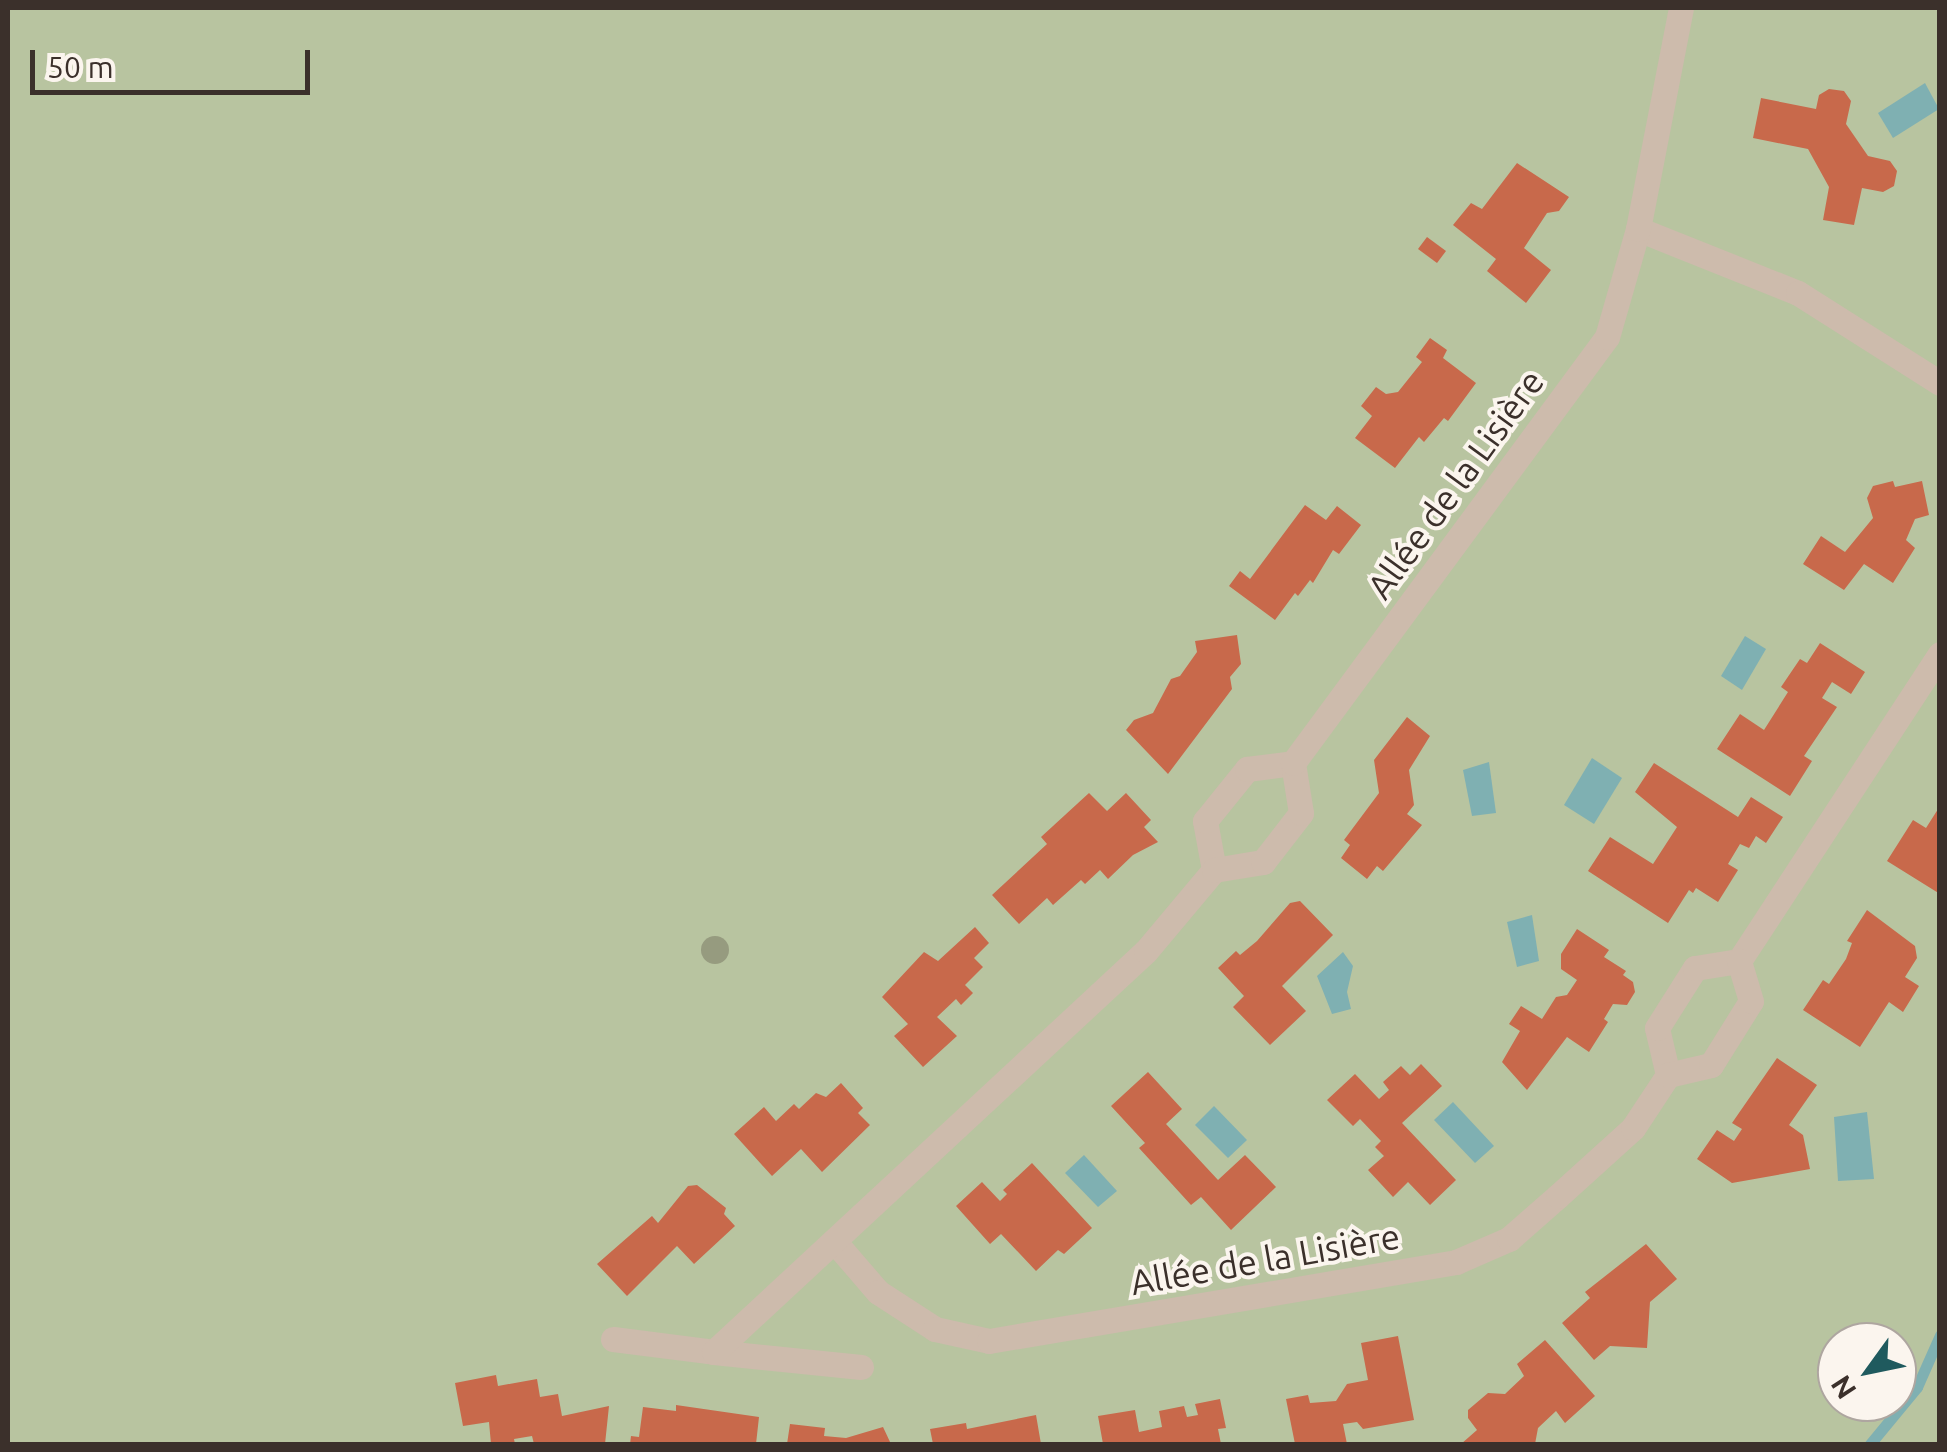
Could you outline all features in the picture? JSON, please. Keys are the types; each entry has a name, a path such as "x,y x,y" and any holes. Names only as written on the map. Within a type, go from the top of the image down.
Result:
{"street":[{"name":"Allée de la Lisière","path":"1293,763 1607,337 1638,229 1681,8"},
{"path":"1638,229 1798,293 1940,383"},
{"path":"1739,960 1751,1001 1710,1065 1668,1075 1657,1028 1696,968 1739,960 1940,654"},
{"path":"714,1352 1146,951 1214,870 1263,862 1301,813 1293,763 1247,769 1206,822 1214,870"},
{"name":"Allée de la Lisière","path":"834,1241 878,1292 935,1329 990,1340 1456,1262 1509,1239 1558,1196 1632,1128 1668,1075"},
{"path":"613,1339 861,1366"}],"green space":[{"path":"8,8 1939,8 1939,1444 8,1444"}],"water":[{"path":"1925,83 1939,109 1893,138 1878,113"},
{"path":"1745,636 1766,649 1742,690 1721,676"},
{"path":"1592,758 1622,778 1594,824 1564,805"},
{"path":"1489,762 1496,813 1472,816 1463,770"},
{"path":"1532,915 1539,961 1517,967 1507,922"},
{"path":"1343,952 1353,966 1347,992 1351,1009 1332,1014 1317,976"},
{"path":"1453,1102 1494,1146 1475,1163 1434,1120"},
{"path":"1214,1106 1247,1140 1228,1158 1195,1125"},
{"path":"1867,1112 1874,1179 1838,1181 1834,1117"},
{"path":"1084,1155 1117,1191 1098,1207 1065,1173"}],"building":[{"path":"1829,89 1844,91 1851,101 1846,124 1868,156 1890,161 1897,171 1894,186 1883,192 1862,188 1854,225 1823,220 1829,187 1808,149 1753,138 1761,98 1816,109 1819,95"},
{"path":"1517,163 1569,197 1559,211 1547,213 1524,248 1551,270 1526,303 1487,271 1496,259 1453,225 1471,203 1482,209"},
{"path":"1427,237 1446,251 1437,263 1418,249"},
{"path":"1430,338 1447,350 1443,358 1476,383 1448,421 1444,418 1424,442 1419,437 1395,468 1355,438 1372,416 1361,406 1376,387 1386,394 1398,392 1422,362 1416,357"},
{"path":"1893,481 1895,487 1922,481 1929,515 1915,519 1906,540 1915,548 1893,583 1864,564 1844,590 1803,564 1821,536 1845,552 1873,518 1867,498 1873,486"},
{"path":"1305,505 1326,520 1337,506 1361,525 1339,554 1333,550 1313,583 1310,580 1298,596 1295,593 1275,620 1229,586 1240,571 1250,579"},
{"path":"1237,635 1241,664 1230,677 1232,689 1168,774 1126,730 1134,720 1153,713 1171,679 1180,676 1197,652 1195,641"},
{"path":"1820,643 1865,672 1851,694 1832,682 1822,698 1837,707 1804,756 1812,761 1790,796 1717,749 1740,714 1764,730 1788,692 1781,687 1800,659 1807,663"},
{"path":"1407,717 1430,736 1409,770 1414,805 1407,814 1422,825 1383,871 1377,866 1367,879 1341,858 1350,845 1344,840 1379,793 1374,760"},
{"path":"1654,763 1738,817 1751,797 1783,817 1766,843 1756,836 1749,848 1740,844 1728,864 1738,870 1718,902 1696,888 1693,893 1689,890 1668,923 1588,871 1610,837 1653,864 1677,827 1635,792"},
{"path":"1089,793 1107,811 1126,793 1151,820 1144,827 1158,842 1133,855 1108,879 1100,870 1085,884 1081,880 1053,905 1047,898 1019,924 992,895 1047,844 1041,837"},
{"path":"1940,806 1940,894 1887,861 1913,820 1926,828"},
{"path":"1300,901 1333,935 1282,986 1306,1011 1270,1045 1233,1007 1244,996 1218,968 1236,951 1240,955 1257,941 1290,903"},
{"path":"1867,910 1915,946 1917,958 1905,977 1919,986 1903,1012 1889,1002 1860,1047 1803,1010 1823,980 1829,984 1846,959 1852,943 1847,941"},
{"path":"975,927 989,943 974,958 983,967 965,985 973,993 961,1005 956,999 937,1017 957,1036 923,1067 894,1036 908,1024 882,997 924,952 938,961"},
{"path":"1577,929 1609,950 1604,957 1626,971 1623,975 1633,982 1635,992 1627,1005 1613,1004 1604,1019 1608,1022 1589,1052 1567,1037 1527,1090 1502,1062 1520,1031 1509,1024 1521,1006 1542,1019 1556,997 1567,995 1577,980 1561,969 1561,954"},
{"path":"1777,1058 1817,1085 1789,1125 1803,1135 1810,1169 1732,1183 1697,1159 1717,1130 1734,1141 1742,1129 1732,1123"},
{"path":"1421,1064 1442,1086 1402,1123 1456,1180 1430,1205 1408,1182 1393,1197 1368,1170 1384,1156 1375,1147 1381,1141 1360,1119 1353,1126 1327,1100 1355,1074 1379,1099 1389,1090 1383,1082 1401,1066 1410,1075"},
{"path":"1148,1072 1182,1109 1166,1124 1218,1180 1245,1155 1276,1187 1231,1230 1201,1197 1191,1205 1139,1148 1145,1143 1111,1106"},
{"path":"841,1083 863,1108 858,1113 870,1125 822,1172 801,1149 772,1176 734,1134 764,1107 776,1121 794,1104 799,1109 816,1093 826,1097"},
{"path":"1032,1163 1092,1228 1064,1254 1058,1250 1036,1271 1001,1234 990,1244 956,1206 982,1182 1000,1201 1007,1194 1003,1190"},
{"path":"697,1185 726,1208 724,1214 735,1226 694,1264 677,1246 627,1296 597,1264 652,1216 658,1223 688,1186"},
{"path":"1646,1244 1677,1279 1650,1302 1647,1348 1610,1346 1594,1360 1562,1323 1590,1298 1585,1292"},
{"path":"1398,1336 1414,1420 1363,1429 1357,1422 1343,1424 1347,1444 1295,1444 1286,1399 1308,1395 1310,1403 1336,1401 1347,1384 1368,1380 1361,1343"},
{"path":"1545,1340 1595,1396 1565,1423 1556,1411 1538,1428 1535,1444 1461,1444 1477,1430 1468,1418 1468,1410 1488,1393 1505,1394 1524,1376 1517,1364"},
{"path":"496,1375 498,1386 537,1379 540,1397 558,1394 562,1416 609,1406 605,1444 534,1444 532,1436 514,1439 515,1444 491,1444 489,1422 463,1426 455,1383"},
{"path":"1220,1399 1226,1428 1218,1429 1221,1444 1103,1444 1098,1416 1135,1410 1139,1432 1162,1427 1159,1411 1184,1406 1187,1417 1198,1415 1195,1404"},
{"path":"676,1405 759,1417 756,1444 630,1444 631,1436 639,1437 643,1407 676,1411"},
{"path":"1036,1415 1041,1444 933,1444 930,1429 966,1423 967,1429"},
{"path":"790,1424 825,1428 824,1436 846,1438 883,1427 891,1444 787,1444"}],"waterway":[{"path":"1870,1444 1917,1387 1940,1335"}]}
